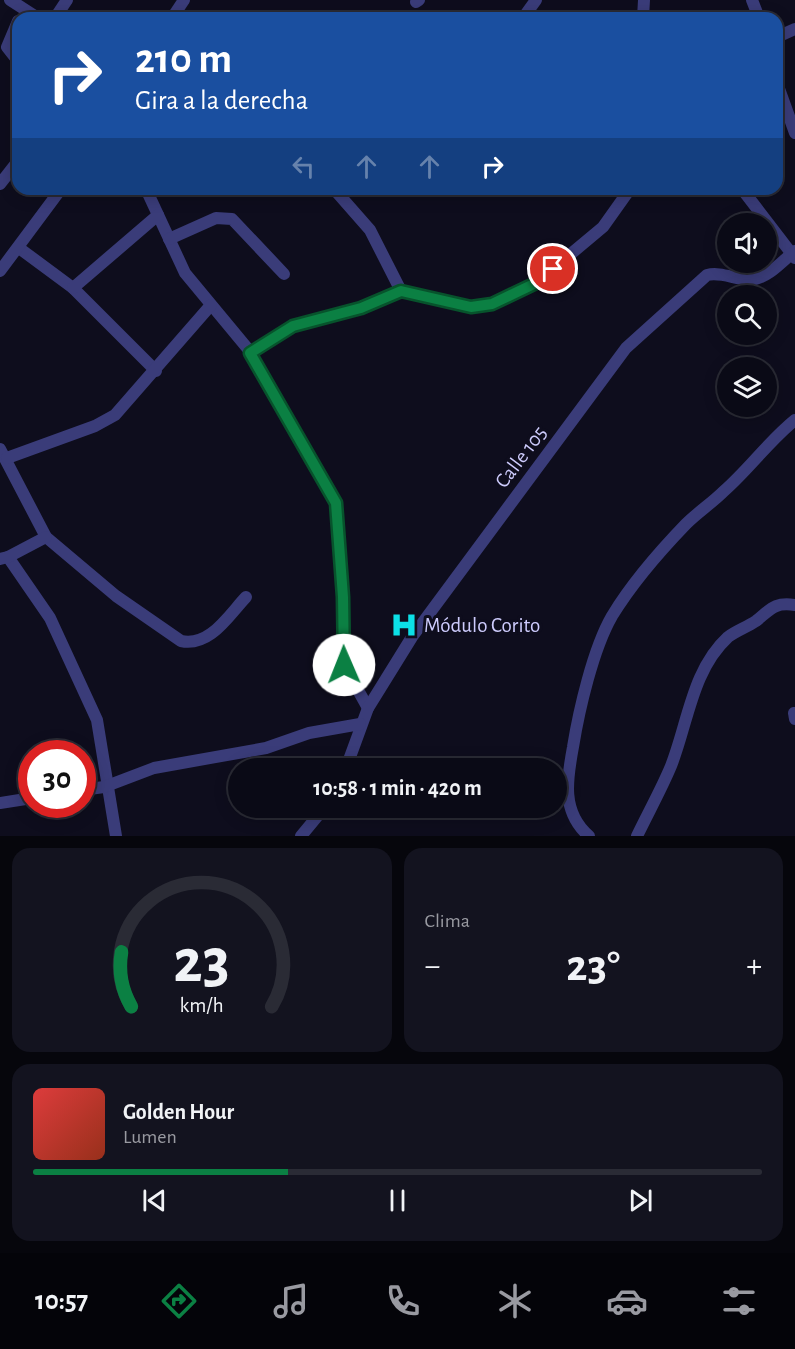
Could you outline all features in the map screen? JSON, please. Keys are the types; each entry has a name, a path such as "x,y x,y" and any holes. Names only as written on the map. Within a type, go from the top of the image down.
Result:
{"street":[{"path":"12,36 7,47 12,53"},
{"path":"783,100 795,133"},
{"path":"0,184 12,169"},
{"path":"0,272 57,195"},
{"path":"149,195 185,273 250,353 336,503 343,597 344,665 368,708"},
{"path":"339,195 370,230 401,291"},
{"path":"250,353 293,326 361,308 401,291 471,307 492,304 536,283 603,227 626,195"},
{"path":"747,195 794,254"},
{"path":"73,288 158,215"},
{"path":"170,239 216,218 232,219 284,274"},
{"path":"19,248 73,288 156,371"},
{"name":"Calle 105","path":"349,758 360,724 368,708 412,637 626,348 706,275 753,279 763,276 794,254"},
{"path":"211,305 116,415 95,426 3,454 46,537 116,597 181,641 193,643 206,639 246,597"},
{"path":"588,836 581,830 570,809 566,788 584,698 611,618 667,544 795,420"},
{"path":"46,537 4,558 50,618 97,720 116,836"},
{"path":"637,836 671,765 698,680 712,657 729,636 757,620 773,605 795,605"},
{"path":"96,787 109,785 154,768 266,748 309,733 360,724"},
{"path":"0,803 18,800"},
{"path":"301,836 315,818"}],"place":[{"name":"Módulo Corito","path":"404,625"}],"route":[{"path":"344,665 343,597 336,503 250,353 293,326 361,308 401,291 432,300 471,307 492,304 536,283 553,269"}]}
